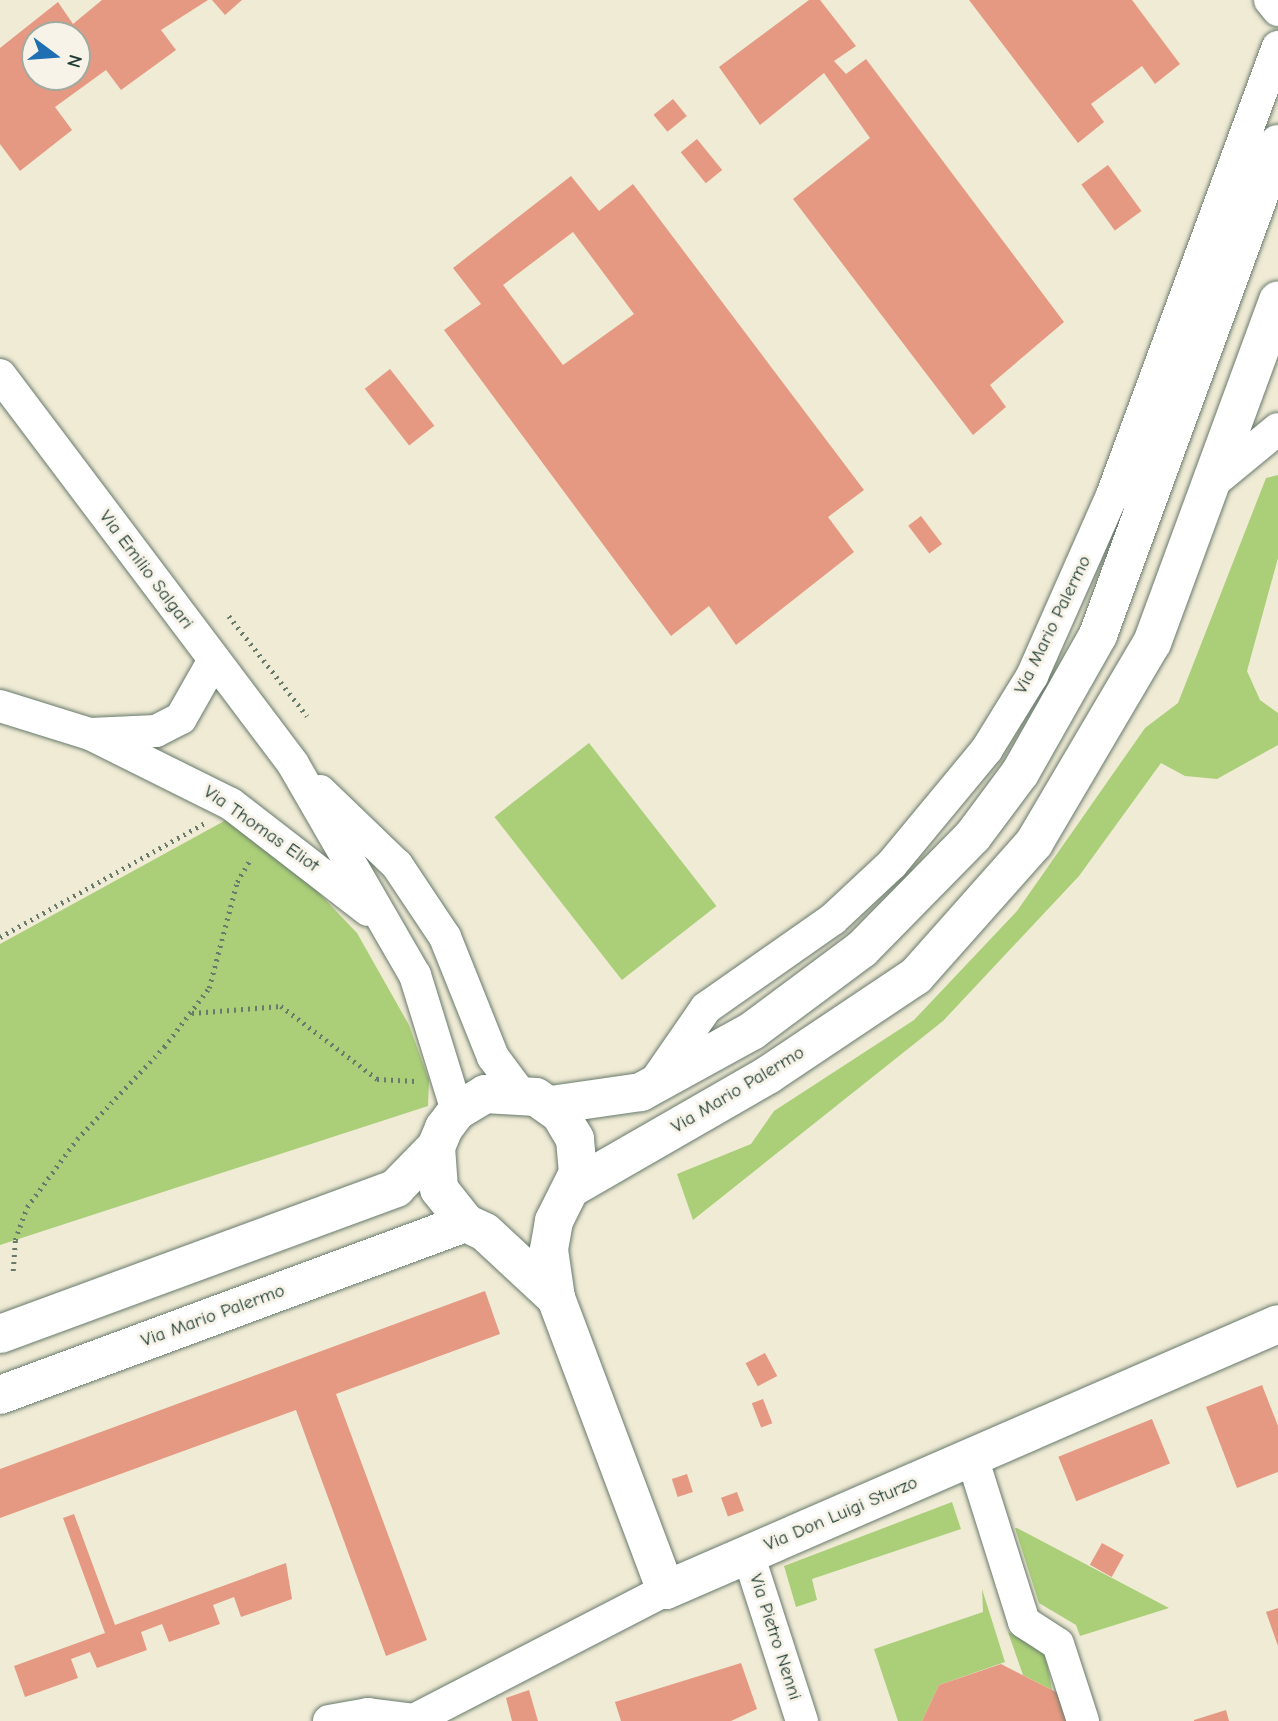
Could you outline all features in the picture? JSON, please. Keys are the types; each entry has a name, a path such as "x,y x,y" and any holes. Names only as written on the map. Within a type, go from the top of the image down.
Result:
{"street":[{"path":"1270,0 1278,10"},
{"name":"Via Mario Palermo","path":"652,1086 706,1008 833,919 892,864 988,749 1032,676 1111,498 1278,47"},
{"path":"0,1334 396,1188 436,1147 457,1111 485,1094 535,1099 616,1100 652,1086 752,1031 862,949 973,836 1020,773 1098,635 1128,561 1278,144"},
{"name":"Via Mario Palermo","path":"569,1197 768,1075 916,976 1034,844 1152,643 1278,300"},
{"name":"Via Emilio Salgari","path":"0,375 293,764 432,1014 457,1111"},
{"path":"1210,485 1278,429 1238,411"},
{"name":"Via Thomas Eliot","path":"90,734 130,737 181,718 214,660"},
{"name":"Via Thomas Eliot","path":"0,706 90,734 231,804 271,832 383,923"},
{"name":"Via Emilio Salgari","path":"293,764 397,865 445,937 493,1057 535,1099"},
{"path":"535,1099 575,1139 569,1197 549,1250 556,1298 666,1590"},
{"path":"436,1147 439,1189 475,1227 556,1298"},
{"path":"475,1227 524,1233 569,1197"},
{"name":"Via Mario Palermo","path":"0,1395 475,1227"},
{"name":"Via Don Luigi Sturzo","path":"413,1720 666,1590 1278,1324"},
{"path":"972,1457 1024,1622 1058,1644 1083,1721"},
{"name":"Via Pietro Nenni","path":"748,1554 802,1721"},
{"path":"329,1721 368,1714 413,1720"}],"path":[{"path":"229,616 307,716"},
{"path":"0,937 231,804"},
{"path":"13,1271 15,1240 27,1207 77,1139 192,1013 213,976 237,882 271,832"},
{"path":"192,1013 281,1006 387,1083 429,1080 446,1071"}],"green space":[{"path":"1278,475 1278,558 1247,671 1260,700 1278,713 1278,745 1217,779 1185,776 1161,763 1079,876 943,1021 693,1220 677,1174 751,1144 774,1111 914,1020 1017,911 1145,728 1178,703 1266,478"},
{"path":"589,743 716,906 622,980 494,817"},
{"path":"226,820 314,888 357,933 409,1025 429,1080 428,1106 0,1245 0,944"},
{"path":"952,1502 961,1529 812,1579 817,1600 796,1607 784,1566"},
{"path":"1015,1528 1169,1608 1080,1636 1076,1625 1039,1603"},
{"path":"982,1589 1005,1662 939,1685 922,1721 898,1721 874,1649 983,1612"},
{"path":"1008,1632 1045,1653 1052,1690 1023,1675"}],"building":[{"path":"102,0 208,0 161,30 176,50 121,90 106,70 91,81 91,21 77,21"},
{"path":"212,0 242,0 225,15"},
{"path":"809,0 820,0 856,46 834,61 846,74 866,59 1064,322 990,385 1006,407 973,435 793,199 870,138 824,73 760,125 719,67"},
{"path":"969,0 1132,0 1180,64 1155,84 1142,66 1091,104 1104,122 1078,143"},
{"path":"58,2 71,21 34,21"},
{"path":"21,31 21,91 77,91 55,107 72,130 20,171 0,144 0,48"},
{"path":"673,99 687,116 667,132 654,115"},
{"path":"697,139 722,170 706,183 681,152"},
{"path":"1108,165 1142,211 1115,231 1081,184"},
{"path":"571,176 599,211 633,184 864,490 828,517 854,552 736,645 709,606 671,636 444,330 481,304 453,268","holes":["573,232 634,314 563,365 503,285"]},
{"path":"390,369 434,426 409,445 365,389"},
{"path":"921,516 942,544 929,554 908,526"},
{"path":"485,1291 500,1334 336,1394 427,1640 386,1656 296,1410 0,1518 0,1469"},
{"path":"765,1353 777,1376 758,1386 746,1363"},
{"path":"1262,1385 1278,1426 1278,1472 1237,1488 1206,1407"},
{"path":"763,1399 772,1423 761,1428 752,1403"},
{"path":"1152,1419 1170,1464 1076,1501 1058,1457"},
{"path":"687,1474 693,1492 678,1497 672,1479"},
{"path":"737,1492 744,1511 728,1517 721,1498"},
{"path":"74,1514 115,1625 286,1563 292,1599 241,1617 234,1597 213,1605 220,1624 169,1642 162,1624 141,1632 147,1650 97,1668 90,1652 71,1659 78,1678 25,1697 14,1666 105,1633 63,1518"},
{"path":"1102,1543 1124,1555 1112,1577 1090,1565"},
{"path":"1278,1608 1278,1646 1266,1612"},
{"path":"741,1663 757,1709 731,1721 621,1721 615,1702"},
{"path":"1001,1664 1058,1693 1067,1721 922,1721 939,1685"},
{"path":"529,1690 538,1721 512,1721 506,1698"},
{"path":"1226,1710 1229,1721 1194,1721 1194,1720"}]}
